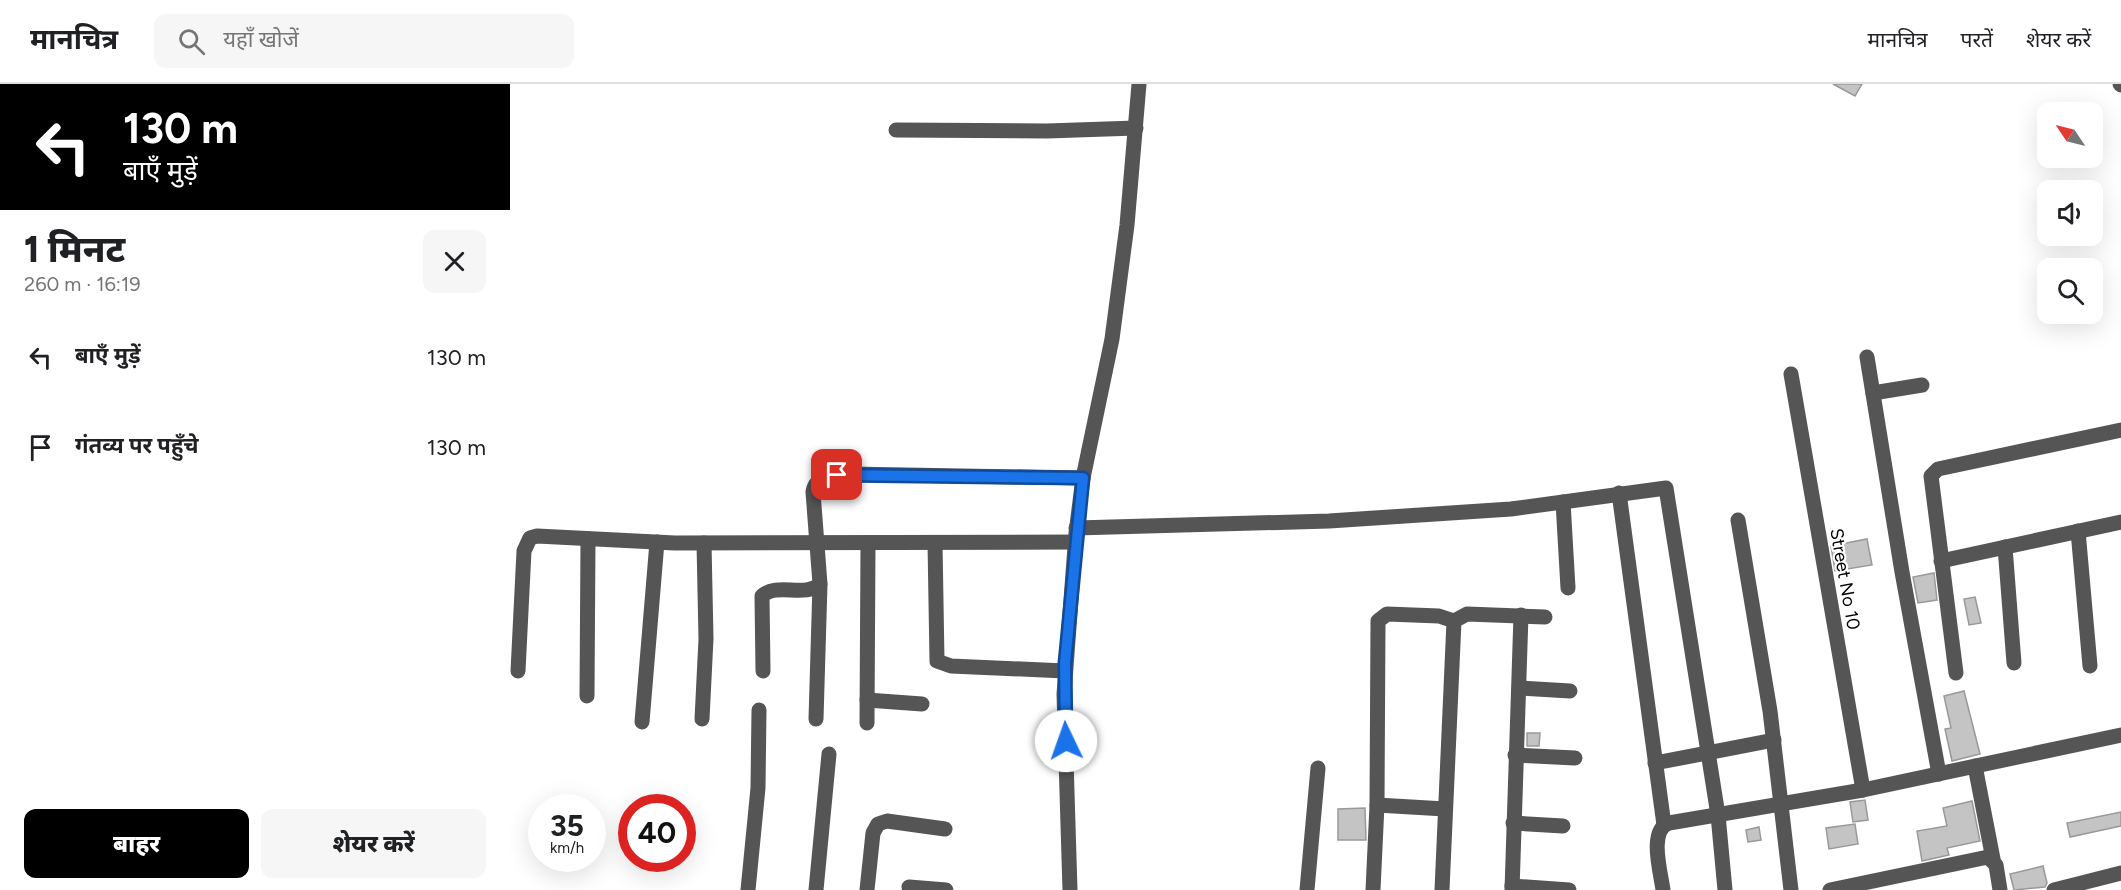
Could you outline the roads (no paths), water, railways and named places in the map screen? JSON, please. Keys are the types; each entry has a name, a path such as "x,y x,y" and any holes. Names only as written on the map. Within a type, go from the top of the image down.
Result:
{"street":[{"path":"1070,890 1065,671 1076,535 1083,478 1112,339 1127,225 1139,84"},
{"path":"896,129 1047,131 1136,128"},
{"path":"1867,357 1939,774"},
{"name":"Street No 10","path":"1791,374 1863,790"},
{"path":"1873,393 1922,385"},
{"path":"1956,673 1931,480 1934,472 2121,430"},
{"path":"816,719 820,584 813,492 817,481 850,474 1083,478"},
{"path":"518,671 525,545 530,538 537,536 704,543 935,543 1511,509 1659,487 1669,490 1718,815 1725,890"},
{"path":"1619,493 1664,825 1658,834 1663,890"},
{"path":"1563,502 1568,588"},
{"path":"1738,520 1774,740 1791,890"},
{"path":"1941,561 2121,522"},
{"path":"2078,531 2090,666"},
{"path":"587,696 588,539"},
{"path":"642,722 657,542"},
{"path":"702,719 706,639 704,543"},
{"path":"867,723 868,543"},
{"path":"935,543 937,661 951,666 1065,671"},
{"path":"2005,547 2014,663"},
{"path":"763,671 762,596 771,592 810,590 820,584"},
{"path":"1373,890 1377,805 1378,621 1387,614 1439,616 1454,621 1467,614 1545,617"},
{"path":"1521,615 1512,888 1569,890"},
{"path":"1442,890 1454,621"},
{"path":"1520,688 1570,691"},
{"path":"867,700 922,704"},
{"path":"748,890 758,788 759,710"},
{"path":"1664,825 1863,790 2121,735"},
{"path":"1655,763 1774,740"},
{"path":"816,890 829,754"},
{"path":"1515,755 1575,758"},
{"path":"1975,766 2000,890"},
{"path":"1307,890 1318,768"},
{"path":"1377,805 1445,809"},
{"path":"867,890 873,832 878,824 887,821 945,829"},
{"path":"1513,823 1563,826"},
{"path":"1830,890 1980,857 1993,859"},
{"path":"2054,890 2098,884 2121,873"},
{"path":"909,887 946,890"}]}
